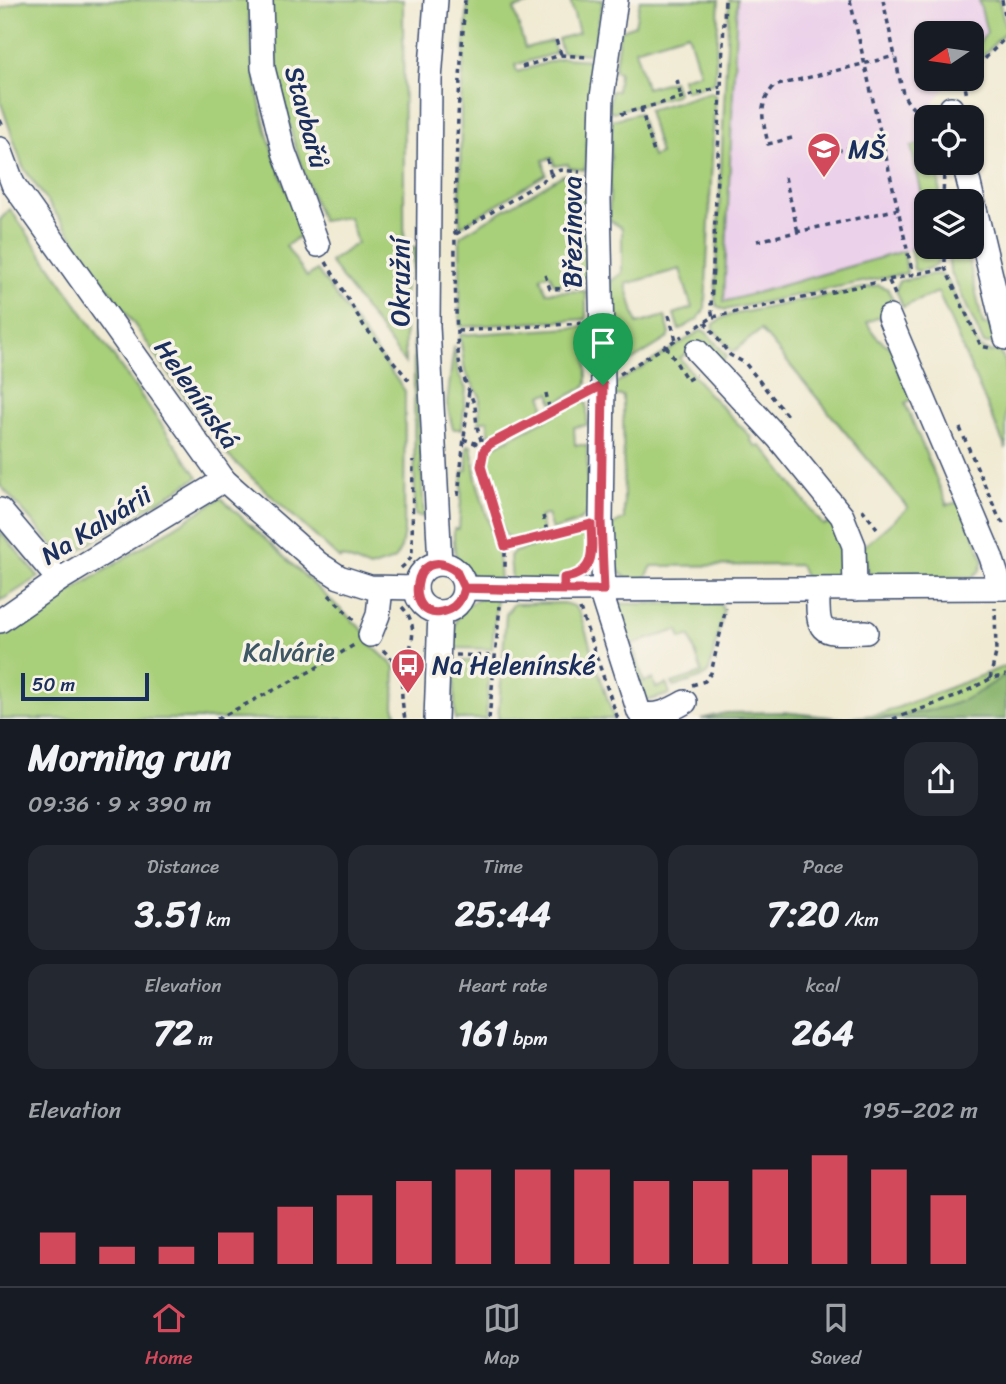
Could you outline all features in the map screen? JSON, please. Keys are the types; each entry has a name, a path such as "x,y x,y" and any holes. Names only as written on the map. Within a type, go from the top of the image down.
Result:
{"street":[{"name":"Stavbařů","path":"261,0 263,68 284,152 318,245"},
{"name":"Okružní","path":"436,0 430,80 428,326 440,564"},
{"name":"Březinova","path":"616,0 601,119 599,200 603,385 602,590 639,712 650,717 661,715 684,694"},
{"name":"Helenínská","path":"0,149 7,191 224,480 319,564 339,577 360,585 416,588"},
{"path":"967,175 1006,338"},
{"path":"464,588 1000,591 991,557 893,309"},
{"path":"697,351 779,439 842,516 854,545 855,589"},
{"name":"Na Kalvárii","path":"0,621 59,580 224,480"},
{"path":"0,510 59,580"},
{"path":"440,564 456,571 464,588 456,605 440,612 423,606 416,588 423,571 440,564"},
{"path":"374,640 378,615 391,588"},
{"path":"818,589 819,622 822,629 828,633 866,632"},
{"path":"436,719 440,612"}],"path":[{"path":"465,0 460,71 456,234 457,331 460,368 475,407 477,427 484,450 481,466 505,546 591,524"},
{"path":"713,317 711,308 725,0"},
{"path":"850,0 913,275"},
{"path":"883,0 903,94 914,110"},
{"path":"1002,0 1006,20"},
{"path":"984,60 1006,37"},
{"path":"556,40 561,55"},
{"path":"522,66 561,55 594,58"},
{"path":"792,138 768,144 762,114 764,98 774,86 895,56"},
{"path":"677,80 681,98"},
{"path":"610,117 721,87"},
{"path":"640,108 655,156"},
{"path":"827,153 884,140"},
{"path":"547,159 551,176"},
{"path":"456,234 560,170 589,172"},
{"path":"785,177 798,232"},
{"path":"757,241 899,209"},
{"path":"318,245 329,269 364,326 413,386"},
{"path":"945,259 945,268 981,346"},
{"path":"484,450 490,444 603,385 713,317 945,268"},
{"path":"545,275 550,289 590,287"},
{"path":"889,281 893,309"},
{"path":"669,315 676,340"},
{"path":"457,331 590,322"},
{"path":"666,346 687,380"},
{"path":"469,390 463,439 484,450"},
{"path":"546,393 550,412"},
{"path":"543,516 548,535"},
{"path":"405,719 402,705 404,671 414,630 409,616 391,588 412,555 414,522"},
{"path":"489,719 502,590"},
{"path":"564,590 564,600 579,608 618,719"},
{"path":"990,679 996,653 1000,591"},
{"path":"684,694 705,681 711,673 729,599"},
{"path":"217,719 374,640 404,671"},
{"path":"893,719 1006,675"},
{"path":"907,713 911,719"}],"shaded area":[{"name":"MŠ","path":"737,0 979,0 987,33 984,37 984,21 914,21 914,91 943,91 932,105 914,105 914,146 911,147 914,175 917,175 921,189 914,189 914,248 724,302"}],"green space":[{"path":"23,0 248,0 254,65 266,130 304,233 286,246 307,277 317,270 405,391 404,531 401,548 394,560 370,568 342,557 340,559 225,453 23,167 0,100 0,9"},
{"path":"270,0 403,0 405,363 330,262 357,243 349,217 322,221 311,194 293,140 280,85"},
{"path":"468,0 542,0 514,9 525,48 552,41 556,53 515,65 517,72 562,58 592,60 585,170 569,168 568,164 555,166 552,158 543,160 546,174 460,227 461,100"},
{"path":"570,0 603,0 592,54 562,52 558,39 579,33"},
{"path":"640,0 719,0 715,80 712,84 685,91 682,78 700,73 688,33 635,49 646,88 673,81 676,95 613,112 609,110 611,91 617,91 619,72 614,71 620,31 635,25"},
{"path":"729,0 737,0 724,302 904,251 907,273 725,310 717,306 715,300"},
{"path":"979,0 999,0 1006,31 984,55 984,37 987,33"},
{"path":"711,92 715,95 705,308 698,319 679,330 674,314 692,308 680,269 626,284 637,324 665,316 670,334 668,338 610,374 610,282 622,273 622,228 609,220 612,120 639,113 652,157 660,154 648,110"},
{"path":"563,175 586,177 585,182 570,183 570,196 586,196 586,283 554,284 550,274 541,277 546,292 586,291 586,319 460,327 460,236"},
{"path":"918,175 939,175 940,189 921,189"},
{"path":"10,209 198,477 65,559 0,485 0,220"},
{"path":"413,247 417,248 417,387 424,517 415,515"},
{"path":"914,248 914,259 940,259 932,267 917,271 914,269 910,249"},
{"path":"949,259 969,259 983,325 992,324 997,343 984,344 950,270"},
{"path":"942,275 948,281 979,348 990,352 998,350 1006,363 1006,449 938,292 903,307 896,290 899,281"},
{"path":"878,285 888,289 898,310 867,322 875,336 898,356 901,362 896,365 904,382 917,397 905,403 947,505 962,501 983,560 980,570 972,577 874,578 868,570 862,548 908,508 761,330 733,352 713,329 714,324 726,316"},
{"path":"586,327 585,387 553,404 550,393 542,395 544,408 489,436 488,420 479,422 480,396 465,372 460,335"},
{"path":"702,330 727,356 721,362 704,342 680,358 707,392 752,438 750,440 767,452 823,525 837,521 847,563 831,578 806,580 800,565 652,566 644,581 627,578 614,567 610,527 624,519 623,396 610,395 610,387"},
{"path":"454,345 458,373 466,389 462,429 453,429 447,404"},
{"path":"583,400 587,402 587,425 574,427 575,445 587,445 588,510 577,522 552,530 547,514 540,517 543,532 515,540 509,538 504,533 493,501 487,476 488,455 493,447"},
{"path":"467,445 471,446 476,479 498,553 500,582 469,573 458,562 455,553 454,529 459,529 463,471 467,470"},
{"name":"Kalvárie","path":"221,498 367,634 369,643 395,667 394,706 398,719 0,719 0,636"},
{"path":"0,531 39,577 0,601"},
{"path":"580,533 589,534 589,551 586,564 578,572 561,576 560,581 512,581 510,556 514,552"},
{"path":"497,596 492,649 454,648 455,626 462,610 475,601"},
{"path":"563,603 574,606 580,614 614,719 498,719 506,614 514,604"},
{"path":"720,603 724,611 709,671 703,677 674,687 672,683 702,673 690,636 681,639 678,630 632,644 644,682 653,679 656,688 667,684 670,694 650,700 644,699 615,604"},
{"path":"454,661 490,661 486,719 455,719"},
{"path":"1006,666 1006,719 839,719 881,714"},
{"path":"1006,674 1006,719 850,719 905,715 948,706 977,693"},
{"path":"783,712 848,719 701,719 726,713"}],"place":[{"name":"MŠ","path":"824,179"},
{"name":"Na Helenínské","path":"408,695"}],"route":[{"path":"603,385 490,444 484,450 481,466 505,546 591,524 592,554 586,569 577,575 564,578 564,590 464,588 460,600 452,609 440,612 423,606 416,588 419,576 428,567 440,564 456,571 464,588 502,590 564,590 604,590 601,521 603,385"}]}
